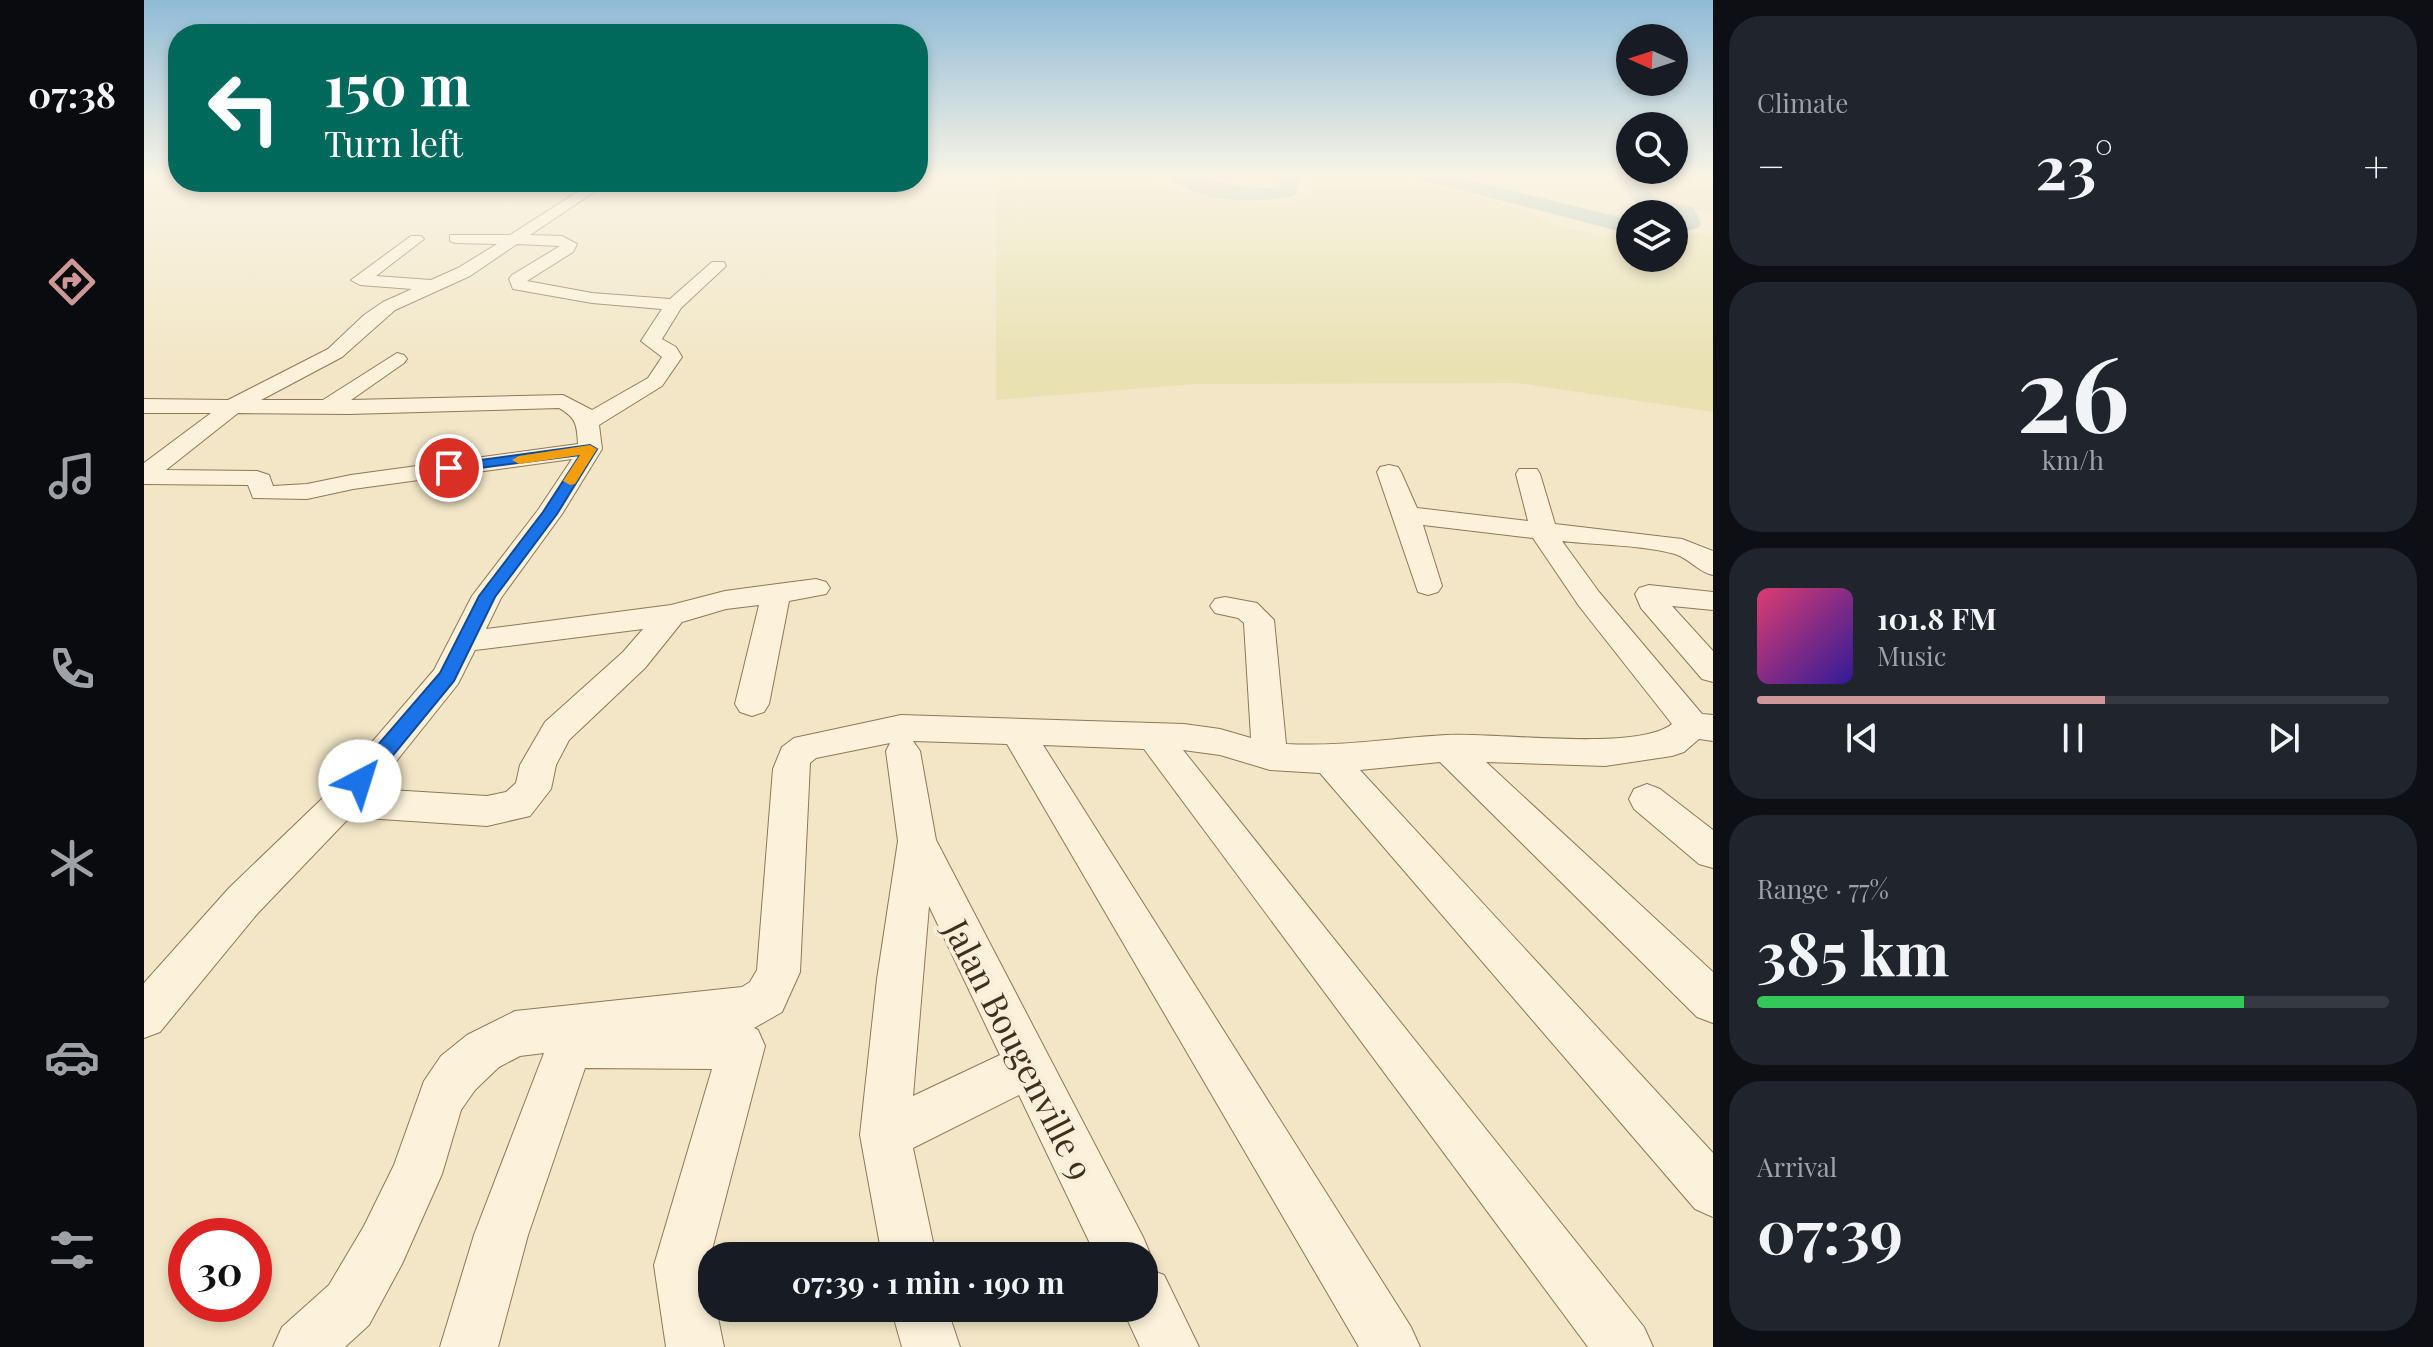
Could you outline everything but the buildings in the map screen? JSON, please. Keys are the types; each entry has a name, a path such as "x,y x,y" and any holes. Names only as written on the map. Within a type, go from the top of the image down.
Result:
{"street":[{"path":"455,238 546,239 569,244 552,261 518,279 519,285 578,296 674,305"},
{"path":"144,476 235,405 335,353 361,327 389,306 464,272 517,238"},
{"path":"416,239 360,280 436,285"},
{"path":"148,1006 243,901 342,802 447,676 487,596 549,514 589,436 655,382 672,357 669,351 651,341 674,305 718,266"},
{"path":"329,406 397,359"},
{"path":"144,406 563,401 582,412 589,436"},
{"path":"144,476 257,478 262,493 282,495 323,491 351,482 589,436"},
{"path":"1389,472 1407,515 1428,586"},
{"path":"302,1347 349,1305 383,1245 416,1174 441,1098 458,1073 483,1051 515,1034 749,1008 766,997 778,972 791,769 794,756 806,747 901,728 1184,737 1220,742 1270,757 1329,760 1448,748 1605,753 1672,743 1703,727 1589,599 1544,533 1528,474"},
{"path":"1407,515 1682,547 1703,557 1713,567"},
{"path":"465,641 671,615 725,600 816,588"},
{"path":"752,704 776,593"},
{"path":"1713,601 1649,594 1651,601 1713,671"},
{"path":"1225,606 1247,610 1259,620 1270,757"},
{"path":"342,802 487,811 517,805 533,789 538,765 557,731 634,660 671,615"},
{"path":"1023,742 1391,1347"},
{"path":"1158,743 1624,1347"},
{"path":"1448,748 1713,1002"},
{"path":"903,751 917,841 899,979 885,1135 906,1242"},
{"path":"1329,760 1713,1191"},
{"path":"1647,799 1713,852"},
{"name":"Jalan Bougenville 9","path":"917,841 1117,1242"},
{"path":"469,1347 501,1235 570,1045 742,1046 681,1265 695,1347"},
{"path":"885,1135 1027,1066"},
{"path":"923,1322 931,1347"},
{"path":"1158,1322 1170,1347"}],"shaded area":[{"path":"996,238 1616,238 1616,272 1688,272 1688,238 1713,238 1713,412 1517,383 1195,384 996,400"}],"slow traffic":[{"path":"519,460 590,449 570,481"}],"route":[{"path":"360,781 447,676 487,596 549,514 590,449 449,468"}]}
